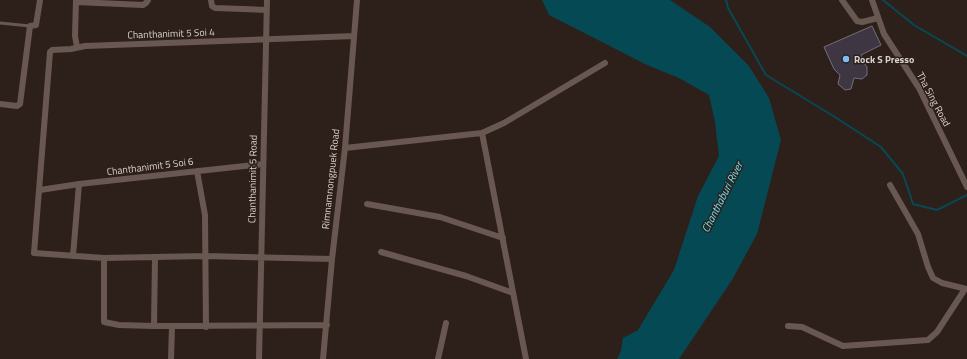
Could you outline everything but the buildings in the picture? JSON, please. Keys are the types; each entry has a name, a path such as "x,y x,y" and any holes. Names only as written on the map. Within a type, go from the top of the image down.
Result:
{"street":[{"path":"0,104 17,106 20,104 30,26 36,25 40,0"},
{"path":"77,47 75,36 76,1 143,5 146,4 148,0"},
{"path":"211,0 212,6 215,8 266,10"},
{"name":"Chanthanimit 5 Road","path":"259,359 267,0"},
{"name":"Rimnamnongpuek Road","path":"323,359 332,259 345,148 357,0"},
{"path":"842,0 857,21 862,22 878,18"},
{"name":"Tha Sing Road","path":"872,0 884,34 919,88 967,187"},
{"name":"Chanthanimit 5 Soi 4","path":"40,190 50,51 85,46 354,36"},
{"path":"345,148 482,133 504,123 605,63"},
{"path":"482,133 526,359"},
{"name":"Chanthanimit 5 Soi 6","path":"40,190 79,184 263,164"},
{"path":"197,171 205,215 206,327"},
{"path":"73,256 79,184"},
{"path":"788,326 802,327 843,346 928,340 938,332 966,289 942,283 933,278 918,234 890,185"},
{"path":"40,190 34,253 104,258 205,256 332,259"},
{"path":"367,204 440,217 502,238"},
{"path":"382,252 466,276 513,293"},
{"path":"154,257 154,326"},
{"path":"104,258 104,322 119,325 206,327 327,325"},
{"path":"438,359 446,323"},
{"path":"170,359 172,326"}],"lane":[{"path":"0,23 30,26"}],"water":[{"name":"Chanthaburi River","path":"542,0 670,0 710,27 749,66 769,98 781,140 757,234 732,280 679,359 617,359 621,351 623,338 638,330 674,270 698,196 719,156 715,122 709,95 679,78 647,65 549,15"}],"waterway":[{"path":"726,0 728,8 766,75 881,147 903,174 913,204 937,210 967,195"},
{"path":"883,0 914,25 967,56"}],"place":[{"name":"Rock S Presso","path":"846,59"}]}
